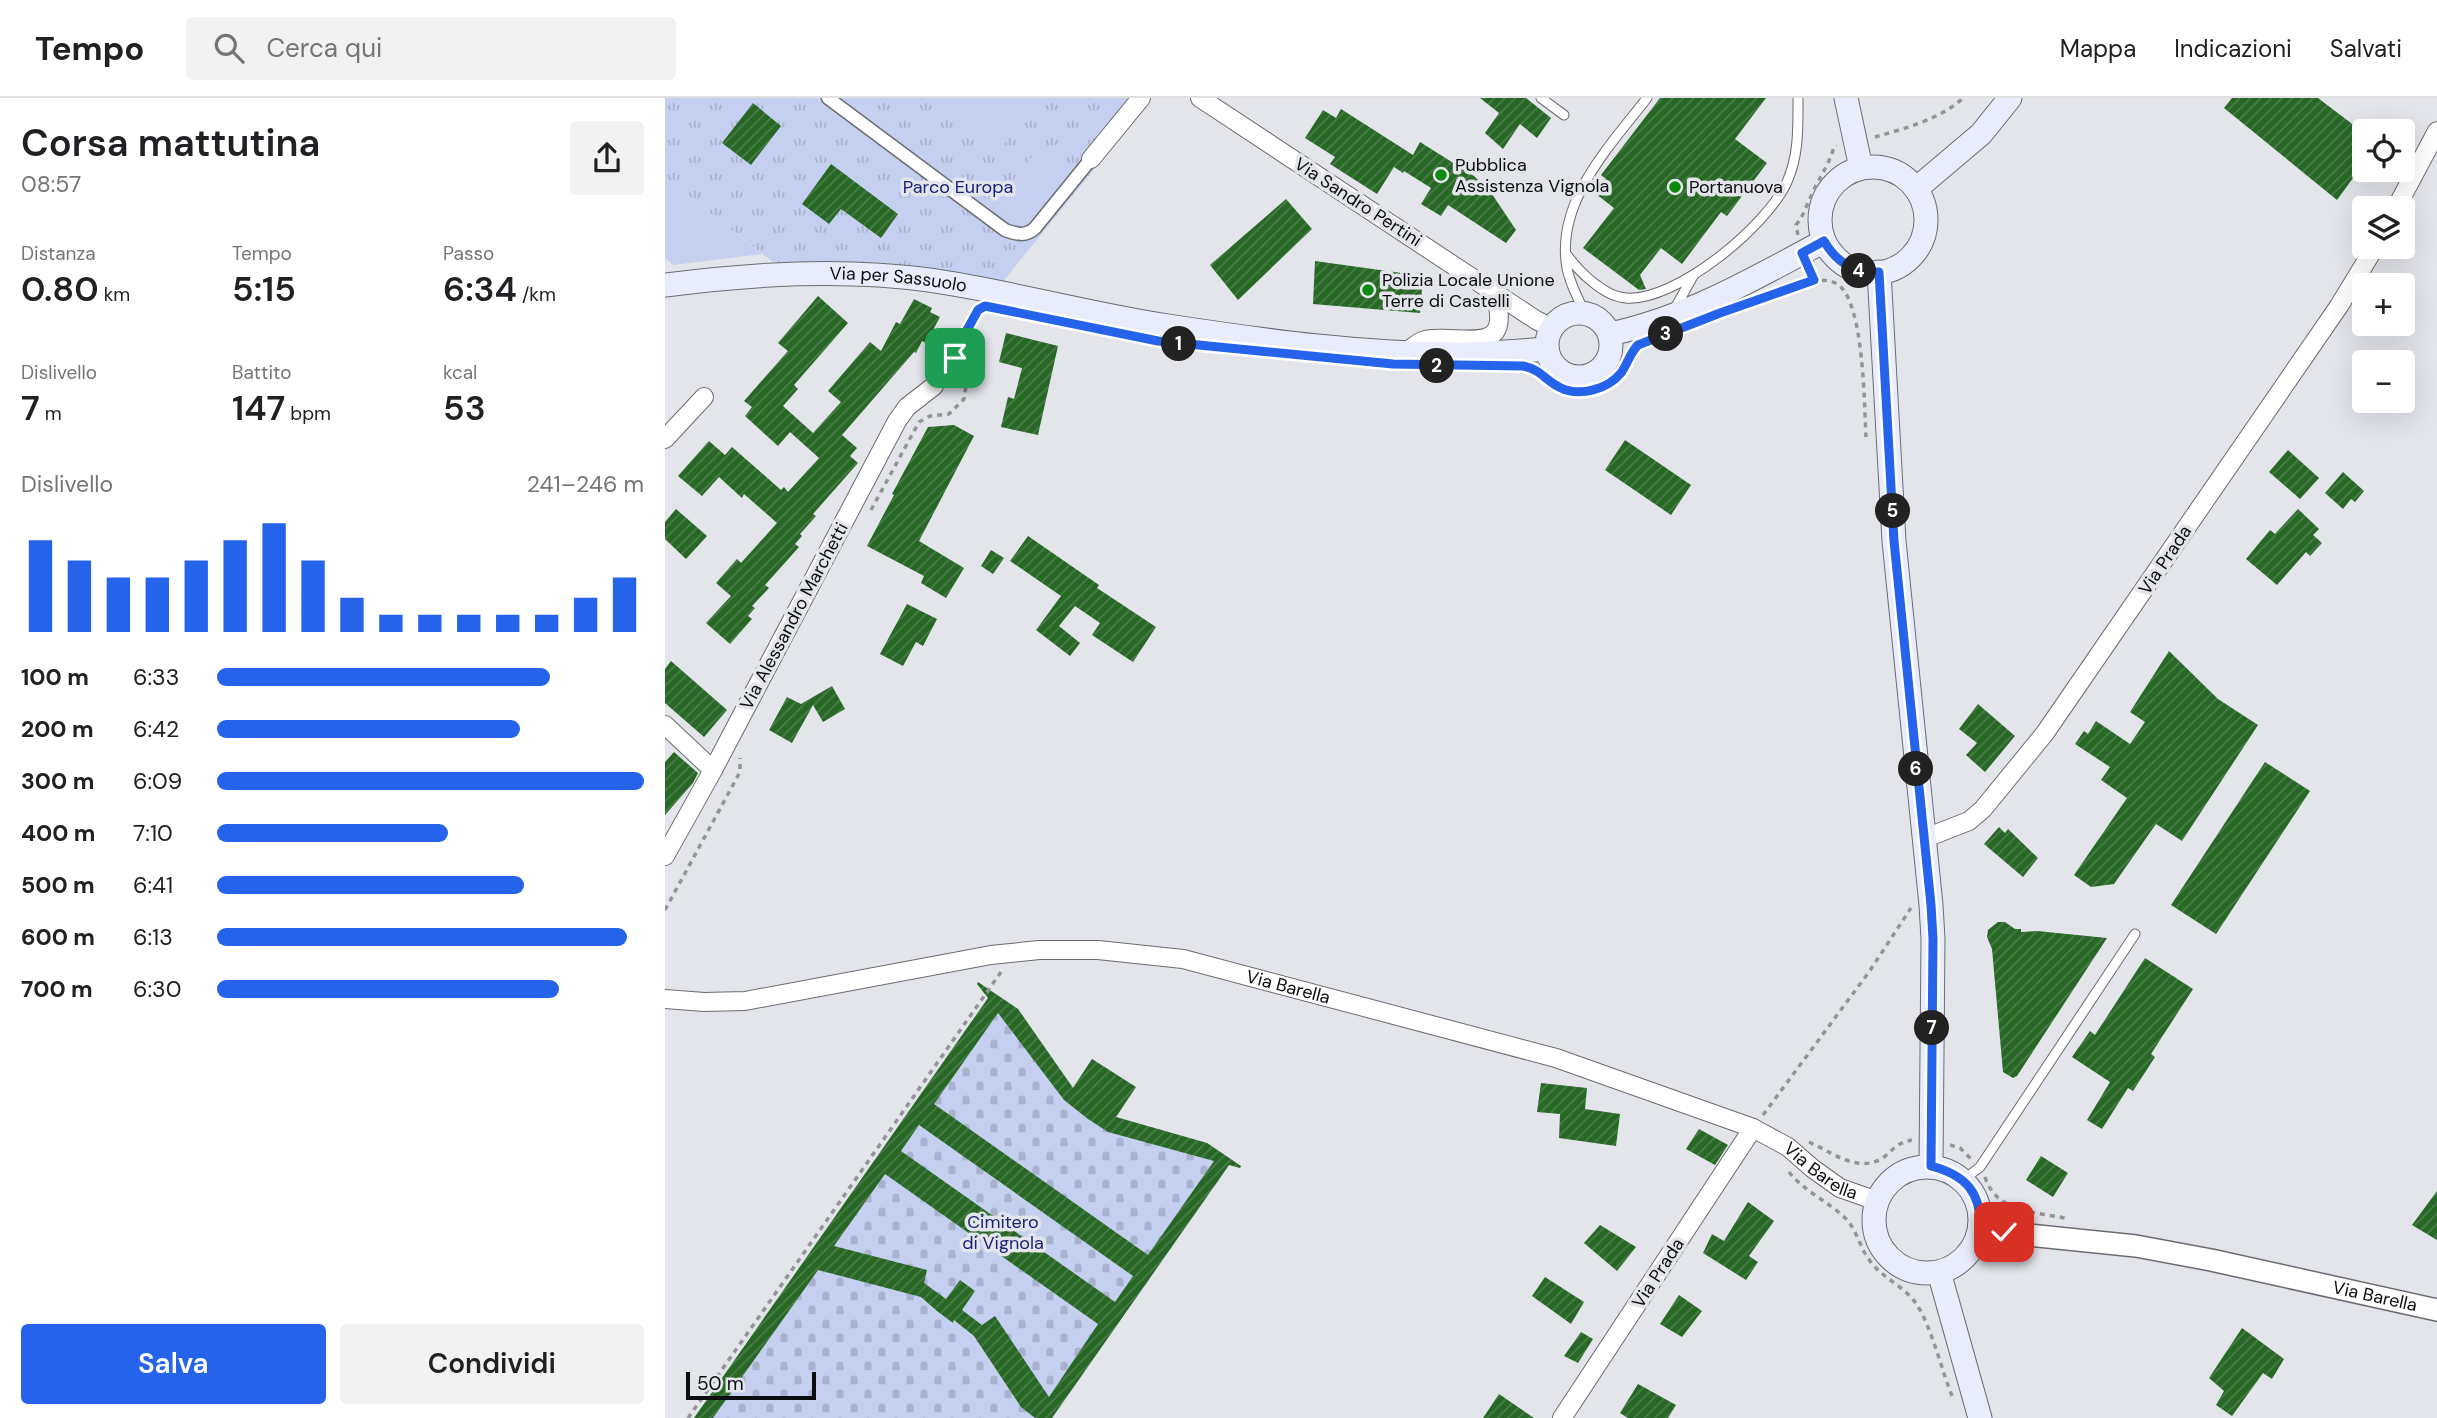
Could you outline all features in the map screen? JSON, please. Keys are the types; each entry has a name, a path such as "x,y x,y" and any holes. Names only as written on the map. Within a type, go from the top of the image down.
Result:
{"main road":[{"path":"1846,98 1861,168"},
{"path":"1916,190 1981,134 2010,98"},
{"path":"1873,167 1897,173 1916,190 1923,203 1926,219 1917,248 1907,260 1894,268 1866,272 1841,262 1831,253 1820,226 1820,211 1825,196 1834,183 1846,174 1873,167"},
{"path":"1610,334 1643,326 1737,287 1824,241"},
{"path":"1879,272 1894,541 1933,939 1931,1166"},
{"name":"Via per Sassuolo","path":"665,285 774,273 901,277 957,285 1067,309 1171,327 1291,342 1406,352 1468,354 1545,349"},
{"path":"1585,313 1600,320 1610,334 1611,352 1608,361 1587,377 1578,378 1560,372 1545,349 1566,315 1585,313"},
{"path":"1931,1166 1948,1170 1963,1180 1978,1203 1980,1230 1976,1242 1961,1261 1939,1272 1923,1273 1907,1269 1893,1261 1882,1249 1875,1226 1877,1201 1893,1179 1917,1167 1931,1166"},
{"path":"1939,1272 1979,1418"}],"street":[{"path":"828,98 1005,230 1017,234 1030,233 1035,228 1141,98"},
{"name":"Via Sandro Pertini","path":"1201,98 1536,320 1545,349"},
{"path":"2402,196 2437,131"},
{"name":"Via Prada","path":"1923,839 1969,821 1983,809 2045,733 2339,306 2368,259"},
{"path":"1406,352 1426,340 1483,339 1490,334 1501,316 1494,292"},
{"name":"Via Alessandro Marchetti","path":"665,856 897,421 907,407 934,386"},
{"path":"665,439 704,397"},
{"path":"665,725 713,770"},
{"name":"Via Barella","path":"665,999 745,1001 991,955 1039,950 1139,953 1183,959 1556,1058 1753,1128 1788,1147 1840,1188 1877,1201"},
{"name":"Via Prada","path":"1562,1418 1753,1128"},
{"name":"Via Barella","path":"1980,1230 2136,1247 2211,1260 2437,1310"}],"lane":[{"path":"1541,98 1564,115"},
{"path":"1585,313 1567,267 1570,221 1585,181 1647,98"},
{"path":"1567,256 1581,274 1622,298 1643,297 1694,275 1743,239 1786,186 1794,165 1799,139 1798,98"},
{"path":"1671,315 1694,275"},
{"path":"1963,1180 1980,1167 2135,934"}],"path":[{"path":"1814,280 1802,253 1796,225 1829,163 1834,147 1913,125 1937,115 1963,98"},
{"path":"1755,300 1814,280 1838,284 1843,289 1856,317 1867,440"},
{"path":"867,518 919,422 930,416 949,414 964,399 967,378 957,361 956,350 978,310 985,306"},
{"path":"1545,349 1562,389 1594,390 1606,386 1621,373 1631,352 1638,345"},
{"path":"665,910 740,772 741,752"},
{"path":"1753,1128 1869,972 1911,907"},
{"path":"688,1418 1005,967 991,970"},
{"path":"1788,1171 1796,1181 1844,1216 1854,1228 1864,1253 1877,1271 1901,1288 1917,1305 1955,1406"}],"green space":[{"name":"Parco Europa","path":"665,98 1152,98 1001,284 910,269 773,262 665,178"},
{"path":"938,98 1038,98 1003,146"},
{"path":"1042,144 1068,166 1019,226 993,204"},
{"path":"665,178 762,254 673,265 665,258"},
{"name":"Cimitero di Vignola","path":"993,992 1018,1009 1073,1087 1092,1059 1136,1087 1116,1117 1207,1143 1233,1160 1052,1418 694,1418"}],"building":[{"path":"1480,98 1526,98 1551,118 1537,138 1520,124 1503,149 1485,133 1499,113"},
{"name":"Portanuova","path":"1660,98 1766,98 1735,139 1767,163 1727,216 1721,212 1682,264 1661,248 1640,275 1646,289 1639,290 1583,248 1614,208 1596,194 1606,179 1601,175"},
{"path":"2232,98 2318,98 2352,124 2352,179 2337,200 2224,108"},
{"path":"753,103 781,126 751,165 722,143"},
{"name":"Pubblica Assistenza Vignola","path":"1341,109 1413,155 1420,142 1474,176 1490,191 1516,230 1506,243 1448,205 1441,216 1421,204 1431,188 1394,167 1377,194 1330,164 1335,157 1305,138 1323,110 1336,118"},
{"path":"831,164 898,214 881,238 841,209 829,224 802,204"},
{"path":"1286,199 1312,229 1238,300 1210,265"},
{"name":"Polizia Locale Unione Terre di Castelli","path":"1315,261 1423,276 1420,313 1313,304"},
{"path":"818,296 848,323 794,385 798,389 783,406 813,433 841,402 828,391 870,342 881,351 896,322 900,324 914,299 932,308 930,312 940,317 926,343 922,341 916,353 914,352 842,435 857,448 850,456 858,463 813,514 816,516 795,544 799,547 765,585 769,588 752,606 755,608 748,616 752,619 730,644 706,623 731,596 716,583 737,559 741,563 777,523 744,494 742,498 719,477 702,496 678,476 709,441 725,455 732,447 781,490 784,487 788,492 819,458 790,432 778,446 745,416 752,407 744,401 788,351 778,343"},
{"path":"1006,333 1058,346 1038,435 1001,427 1008,397 1014,399 1022,368 999,362"},
{"path":"954,425 974,436 919,541 964,568 946,598 921,583 924,576 867,546 928,427"},
{"path":"1625,440 1691,485 1671,515 1605,470"},
{"path":"2288,450 2319,478 2300,499 2269,472"},
{"path":"2343,472 2364,491 2355,502 2351,499 2343,509 2325,493"},
{"path":"676,509 707,536 686,559 665,539 665,522"},
{"path":"2298,509 2319,529 2313,535 2322,543 2310,556 2306,552 2277,585 2246,559 2270,530 2275,534"},
{"path":"1028,536 1099,585 1097,588 1156,627 1133,662 1092,635 1100,623 1075,606 1059,626 1080,643 1070,656 1036,630 1061,596 1010,561"},
{"path":"991,550 1004,558 993,574 981,566"},
{"path":"907,604 937,619 923,646 916,642 903,666 880,654"},
{"path":"2169,651 2218,699 2258,725 2182,841 2156,824 2114,884 2091,887 2074,875 2127,798 2101,780 2110,767 2075,744 2084,731 2088,734 2096,721 2130,744 2145,722 2130,712"},
{"path":"671,661 727,710 704,737 665,703 665,669"},
{"path":"832,686 845,709 823,722 813,705 792,743 769,730 787,697 801,704"},
{"path":"1978,704 2015,736 1985,772 1966,755 1977,743 1959,729"},
{"path":"674,752 698,773 693,783 665,815 665,762"},
{"path":"2265,762 2310,791 2216,934 2171,905"},
{"path":"1999,827 2005,833 2008,829 2038,858 2023,877 1984,844"},
{"path":"1998,922 2005,922 2015,929 2021,929 2021,932 2037,931 2107,938 2017,1076 2013,1078 2003,1072 1992,949 1987,937 1988,930"},
{"path":"2145,958 2193,989 2151,1054 2155,1057 2133,1091 2128,1088 2102,1129 2087,1120 2110,1082 2072,1057 2090,1031 2095,1035"},
{"path":"978,982 1018,1009 1073,1088 1092,1059 1136,1087 1116,1117 1207,1143 1241,1166 1240,1168 1229,1165 1052,1418 1035,1418 1021,1407 974,1336 921,1297 818,1270 713,1418 694,1418 988,998","holes":["998,1013 1064,1100 1088,1119 1108,1132 1214,1161 1148,1255 934,1104","919,1125 1133,1276 1115,1302 901,1151","885,1174 1098,1324 1049,1397 995,1316 982,1325 962,1310 975,1291 960,1280 946,1299 924,1283 927,1270 834,1246"]},
{"path":"1541,1083 1587,1088 1585,1109 1620,1114 1616,1146 1559,1138 1560,1114 1537,1112"},
{"path":"1699,1129 1728,1145 1715,1165 1686,1149"},
{"path":"2041,1156 2068,1173 2053,1197 2026,1180"},
{"path":"2437,1191 2437,1240 2412,1225"},
{"path":"1748,1202 1774,1221 1749,1256 1758,1262 1746,1280 1703,1253 1712,1234 1724,1241"},
{"path":"1600,1225 1636,1247 1617,1271 1584,1243"},
{"path":"1545,1277 1584,1302 1571,1324 1532,1296"},
{"path":"1679,1295 1702,1311 1682,1337 1660,1324"},
{"path":"2242,1328 2284,1359 2272,1379 2263,1373 2232,1416 2216,1405 2224,1391 2209,1378"},
{"path":"1581,1332 1593,1339 1578,1363 1564,1356"},
{"path":"1638,1384 1676,1405 1668,1418 1628,1418 1620,1413"},
{"path":"1499,1394 1534,1418 1483,1418"}],"place":[{"name":"Pubblica Assistenza Vignola","path":"1441,175"},
{"name":"Portanuova","path":"1675,187"},
{"name":"Polizia Locale Unione Terre di Castelli","path":"1368,290"}],"route":[{"path":"955,358 956,350 978,310 985,306 1158,341 1263,353 1393,364 1523,366 1537,369 1562,389 1594,390 1606,386 1621,373 1631,352 1638,345 1814,280 1802,253 1824,241 1831,253 1853,269 1879,272 1894,541 1933,939 1931,1166 1948,1170 1963,1180 1972,1191 1978,1203 1980,1230 2004,1232"}]}
